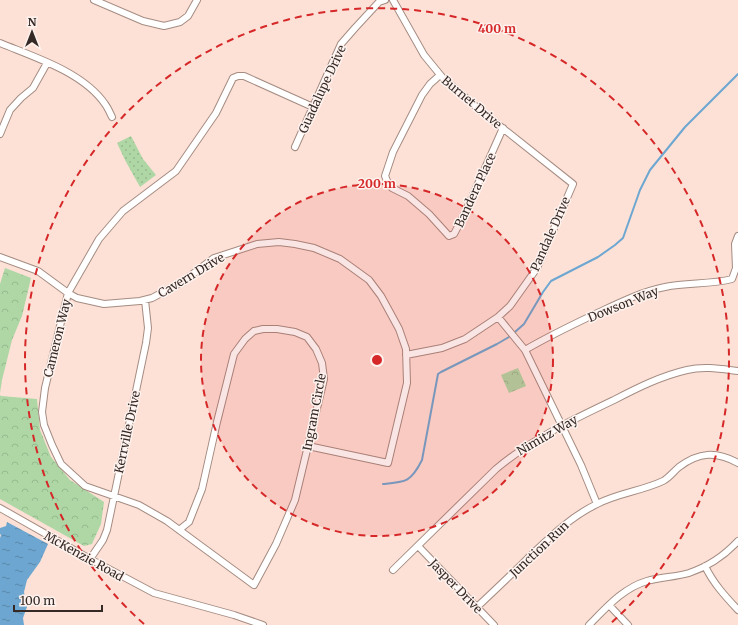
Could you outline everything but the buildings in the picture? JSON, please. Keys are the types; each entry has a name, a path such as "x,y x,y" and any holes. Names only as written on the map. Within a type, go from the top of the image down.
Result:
{"street":[{"path":"94,0 143,21 164,26 180,22 188,16 197,0"},
{"name":"Guadalupe Drive","path":"295,147 341,44 380,2 385,0"},
{"name":"Burnet Drive","path":"393,0 424,55 440,75 573,184"},
{"path":"0,43 75,77 94,91 105,104 112,117"},
{"path":"0,134 10,110 33,88 47,63"},
{"name":"Bandera Place","path":"440,75 430,84 422,95 393,152 386,176 388,183 392,188 408,196 429,214 449,236 454,234 465,213 503,128"},
{"name":"Cameron Way","path":"254,585 167,521 139,505 86,486 61,464 44,425 42,412 45,388 68,294 99,239 123,211 176,171 216,113 233,78 244,76 313,107"},
{"name":"Pandale Drive","path":"406,355 442,348 465,339 498,317 510,306 537,268 573,184"},
{"name":"Dowson Way","path":"525,350 582,320 644,292 666,287 694,283 719,282 732,279 736,268 735,244 738,236"},
{"name":"Cavern Drive","path":"0,256 38,271 68,294 77,298 104,304 152,298 182,282 214,258 257,244 279,242 302,245 314,248 340,259 369,280 381,296 399,329 406,349 406,383 388,463 308,446"},
{"name":"Kerrville Drive","path":"90,559 103,540 107,530 146,343 148,328 145,300"},
{"path":"498,317 525,350 581,465 597,504"},
{"name":"Ingram Circle","path":"179,530 189,522 202,489 234,354 244,339 254,330 277,329 295,332 307,337 316,350 322,363 324,379 295,500 276,544 254,585"},
{"name":"Nimitz Way","path":"393,570 496,468 514,454 561,425 657,379 687,370 705,368 738,371"},
{"name":"Junction Run","path":"477,608 556,531 597,504 621,494 649,487 665,480 691,458 709,454 726,456 738,463"},
{"name":"McKenzie Road","path":"0,508 154,593 234,615 263,625"},
{"path":"589,625 609,605 625,592 646,581 689,573 705,566 732,548 738,542"},
{"name":"Jasper Drive","path":"418,546 494,625"},
{"path":"705,566 710,577 721,592 738,610"},
{"path":"609,605 628,625"}],"green space":[{"path":"131,136 143,159 156,175 140,187 117,143"},
{"path":"5,268 31,278 22,316 12,340 0,393 0,284"},
{"path":"518,368 526,386 509,393 501,375"},
{"path":"0,395 37,399 40,430 51,457 70,480 104,502 101,524 92,544 84,546 0,499"}],"water":[{"path":"7,522 48,544 40,562 27,580 24,592 27,607 23,618 24,625 0,625 0,528 6,526"}],"waterway":[{"path":"515,332 524,324 551,281 598,257 623,238 640,190 650,170 685,127 738,74"},
{"path":"383,484 407,480 411,477 422,460 438,374 509,337"}]}
